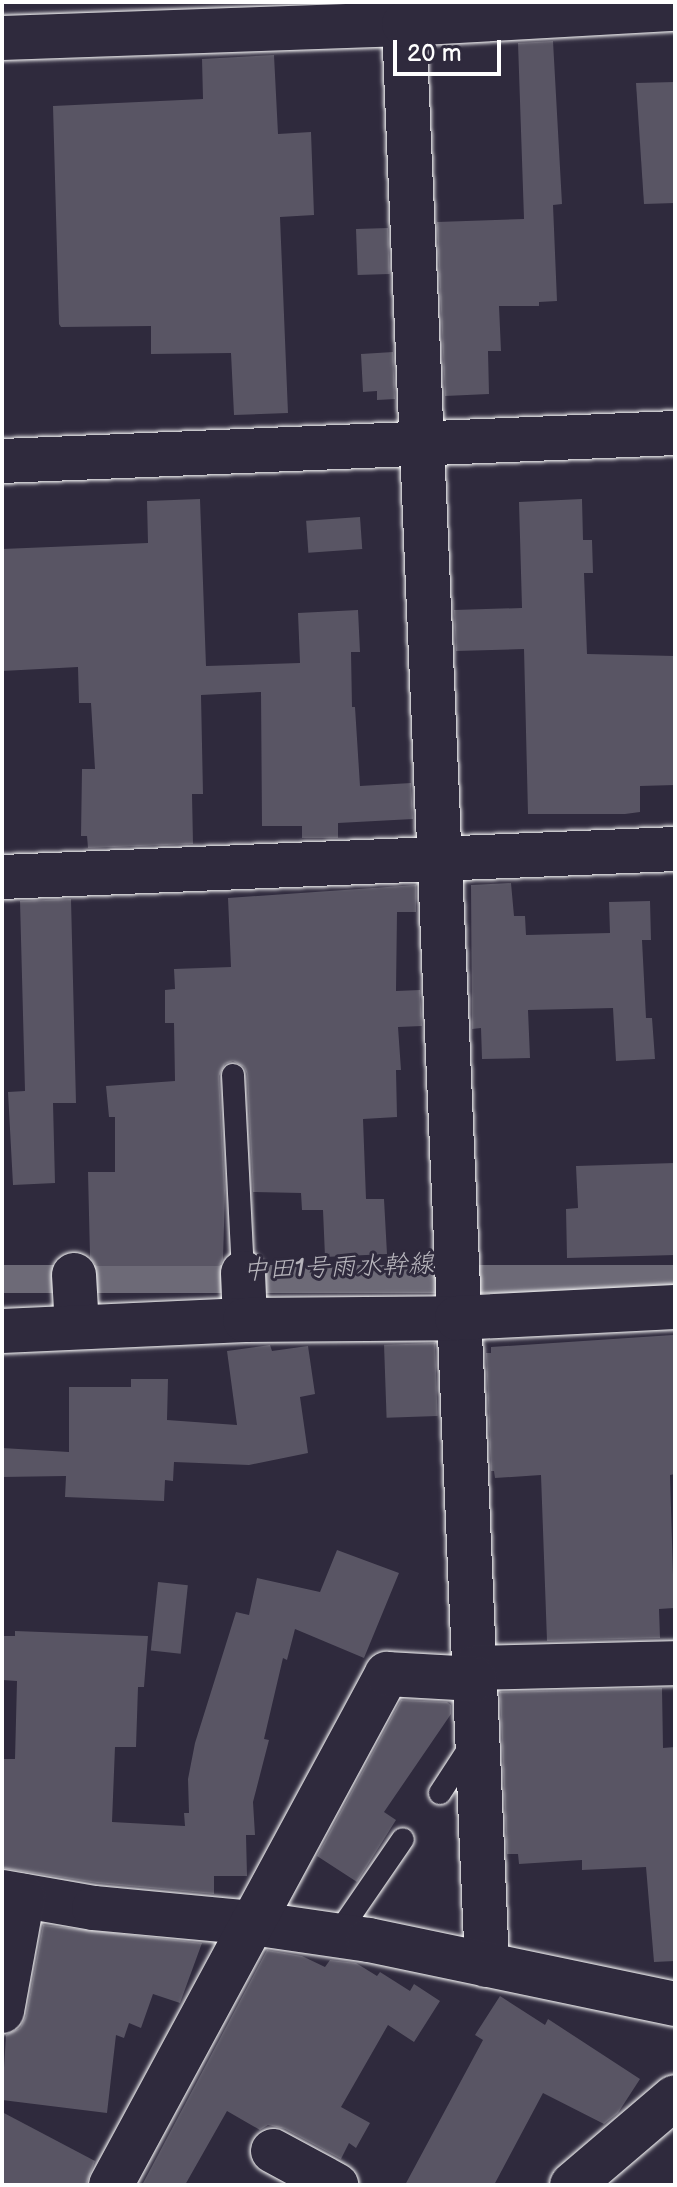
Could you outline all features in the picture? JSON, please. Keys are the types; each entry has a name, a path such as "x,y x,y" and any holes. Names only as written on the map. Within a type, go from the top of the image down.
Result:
{"street":[{"path":"2,38 404,13 675,9"},
{"path":"404,13 424,443 454,1257 487,1965"},
{"path":"2,461 675,433"},
{"path":"2,877 439,856 675,849"},
{"path":"2,1331 76,1305 244,1299 457,1318 675,1307"},
{"path":"111,2185 387,1674 474,1674 675,1663"},
{"path":"2,2011 12,1894 94,1908 252,1923 337,1935 675,2004"},
{"path":"572,2185 675,2097"},
{"path":"273,2151 336,2185"}],"lane":[{"path":"233,1075 244,1299"},
{"path":"440,1793 477,1736"},
{"path":"337,1935 403,1839"}],"shaded area":[{"path":"2,1265 675,1265 675,1293 2,1293"}],"building":[{"path":"553,41 562,204 553,205 557,301 539,302 539,306 499,306 501,351 488,351 489,394 445,396 437,222 524,219 518,43"},
{"path":"274,55 278,134 311,132 314,215 280,217 288,413 234,415 231,353 151,354 151,326 61,327 59,324 53,106 203,99 202,59"},
{"path":"675,82 675,203 644,204 636,83"},
{"path":"388,228 390,274 358,275 356,229"},
{"path":"393,352 395,399 377,400 377,391 363,392 361,354"},
{"path":"200,499 206,666 300,663 298,613 358,610 360,652 351,652 352,707 355,707 360,786 411,783 413,819 338,823 338,838 302,838 302,826 262,826 261,692 201,695 203,794 192,794 193,844 88,848 87,836 81,836 82,769 95,769 91,703 79,703 78,667 2,671 2,549 148,543 147,501"},
{"path":"582,499 583,540 592,540 593,573 584,573 587,654 675,656 675,785 640,786 640,812 528,814 524,649 456,651 454,610 522,608 519,502"},
{"path":"360,517 362,549 308,553 306,521"},
{"path":"511,883 514,916 525,916 526,935 610,933 609,902 650,901 651,940 642,940 646,1018 652,1018 655,1059 616,1061 613,1008 528,1010 530,1058 482,1059 481,1028 472,1029 471,885"},
{"path":"416,885 416,912 397,912 396,991 420,990 422,1026 398,1027 401,1070 396,1070 397,1117 363,1119 366,1199 384,1199 387,1254 325,1257 323,1210 302,1210 301,1193 253,1192 247,1074 244,1067 233,1061 225,1064 219,1076 225,1191 223,1259 220,1266 96,1266 90,1257 88,1172 115,1172 115,1117 109,1117 106,1086 175,1081 174,1023 165,1023 165,990 175,989 174,969 231,967 228,898"},
{"path":"71,899 76,1103 53,1103 55,1183 13,1185 8,1092 25,1091 20,901"},
{"path":"675,1163 675,1255 567,1258 566,1209 578,1208 576,1166"},
{"path":"673,1335 675,1474 670,1475 674,1608 659,1609 660,1638 547,1641 541,1475 495,1478 494,1471 491,1471 486,1353 491,1353 491,1347"},
{"path":"435,1343 438,1416 387,1418 384,1345"},
{"path":"270,1345 272,1351 308,1346 315,1394 300,1397 308,1453 249,1465 174,1462 173,1481 165,1480 164,1501 65,1497 66,1476 2,1477 2,1448 69,1452 69,1387 131,1387 131,1379 168,1379 167,1420 237,1425 227,1351"},
{"path":"337,1550 399,1573 364,1658 295,1629 287,1660 283,1658 264,1739 269,1740 253,1802 255,1835 246,1835 247,1876 214,1876 214,1894 97,1883 2,1868 2,1759 15,1759 17,1681 2,1680 2,1636 15,1636 15,1631 148,1636 144,1687 138,1687 136,1747 115,1747 112,1822 185,1826 184,1813 189,1813 188,1779 195,1743 236,1612 249,1615 257,1578 320,1592"},
{"path":"158,1582 188,1585 181,1654 151,1651"},
{"path":"662,1688 663,1748 675,1747 675,1961 654,1962 646,1867 582,1870 582,1860 519,1864 518,1854 507,1854 500,1692"},
{"path":"401,1700 447,1702 451,1705 451,1714 384,1812 396,1820 357,1882 317,1856"},
{"path":"43,1925 202,1943 180,2003 153,1994 141,2028 129,2023 124,2038 116,2035 107,2113 2,2100 6,2035 20,2028 26,2016"},
{"path":"267,1950 302,1956 325,1967 330,1960 356,1963 377,1976 380,1972 410,1991 414,1984 440,2001 414,2042 388,2025 341,2107 370,2123 356,2148 349,2143 341,2159 285,2129 268,2125 260,2130 227,2111 185,2185 142,2185"},
{"path":"500,1996 545,2025 548,2019 640,2079 618,2113 604,2124 543,2093 494,2185 405,2185 483,2040 475,2035"},
{"path":"2,2112 95,2161 86,2185 2,2185"}],"water label":[{"name":"中田1号雨水幹線","path":"338,1268"}]}
